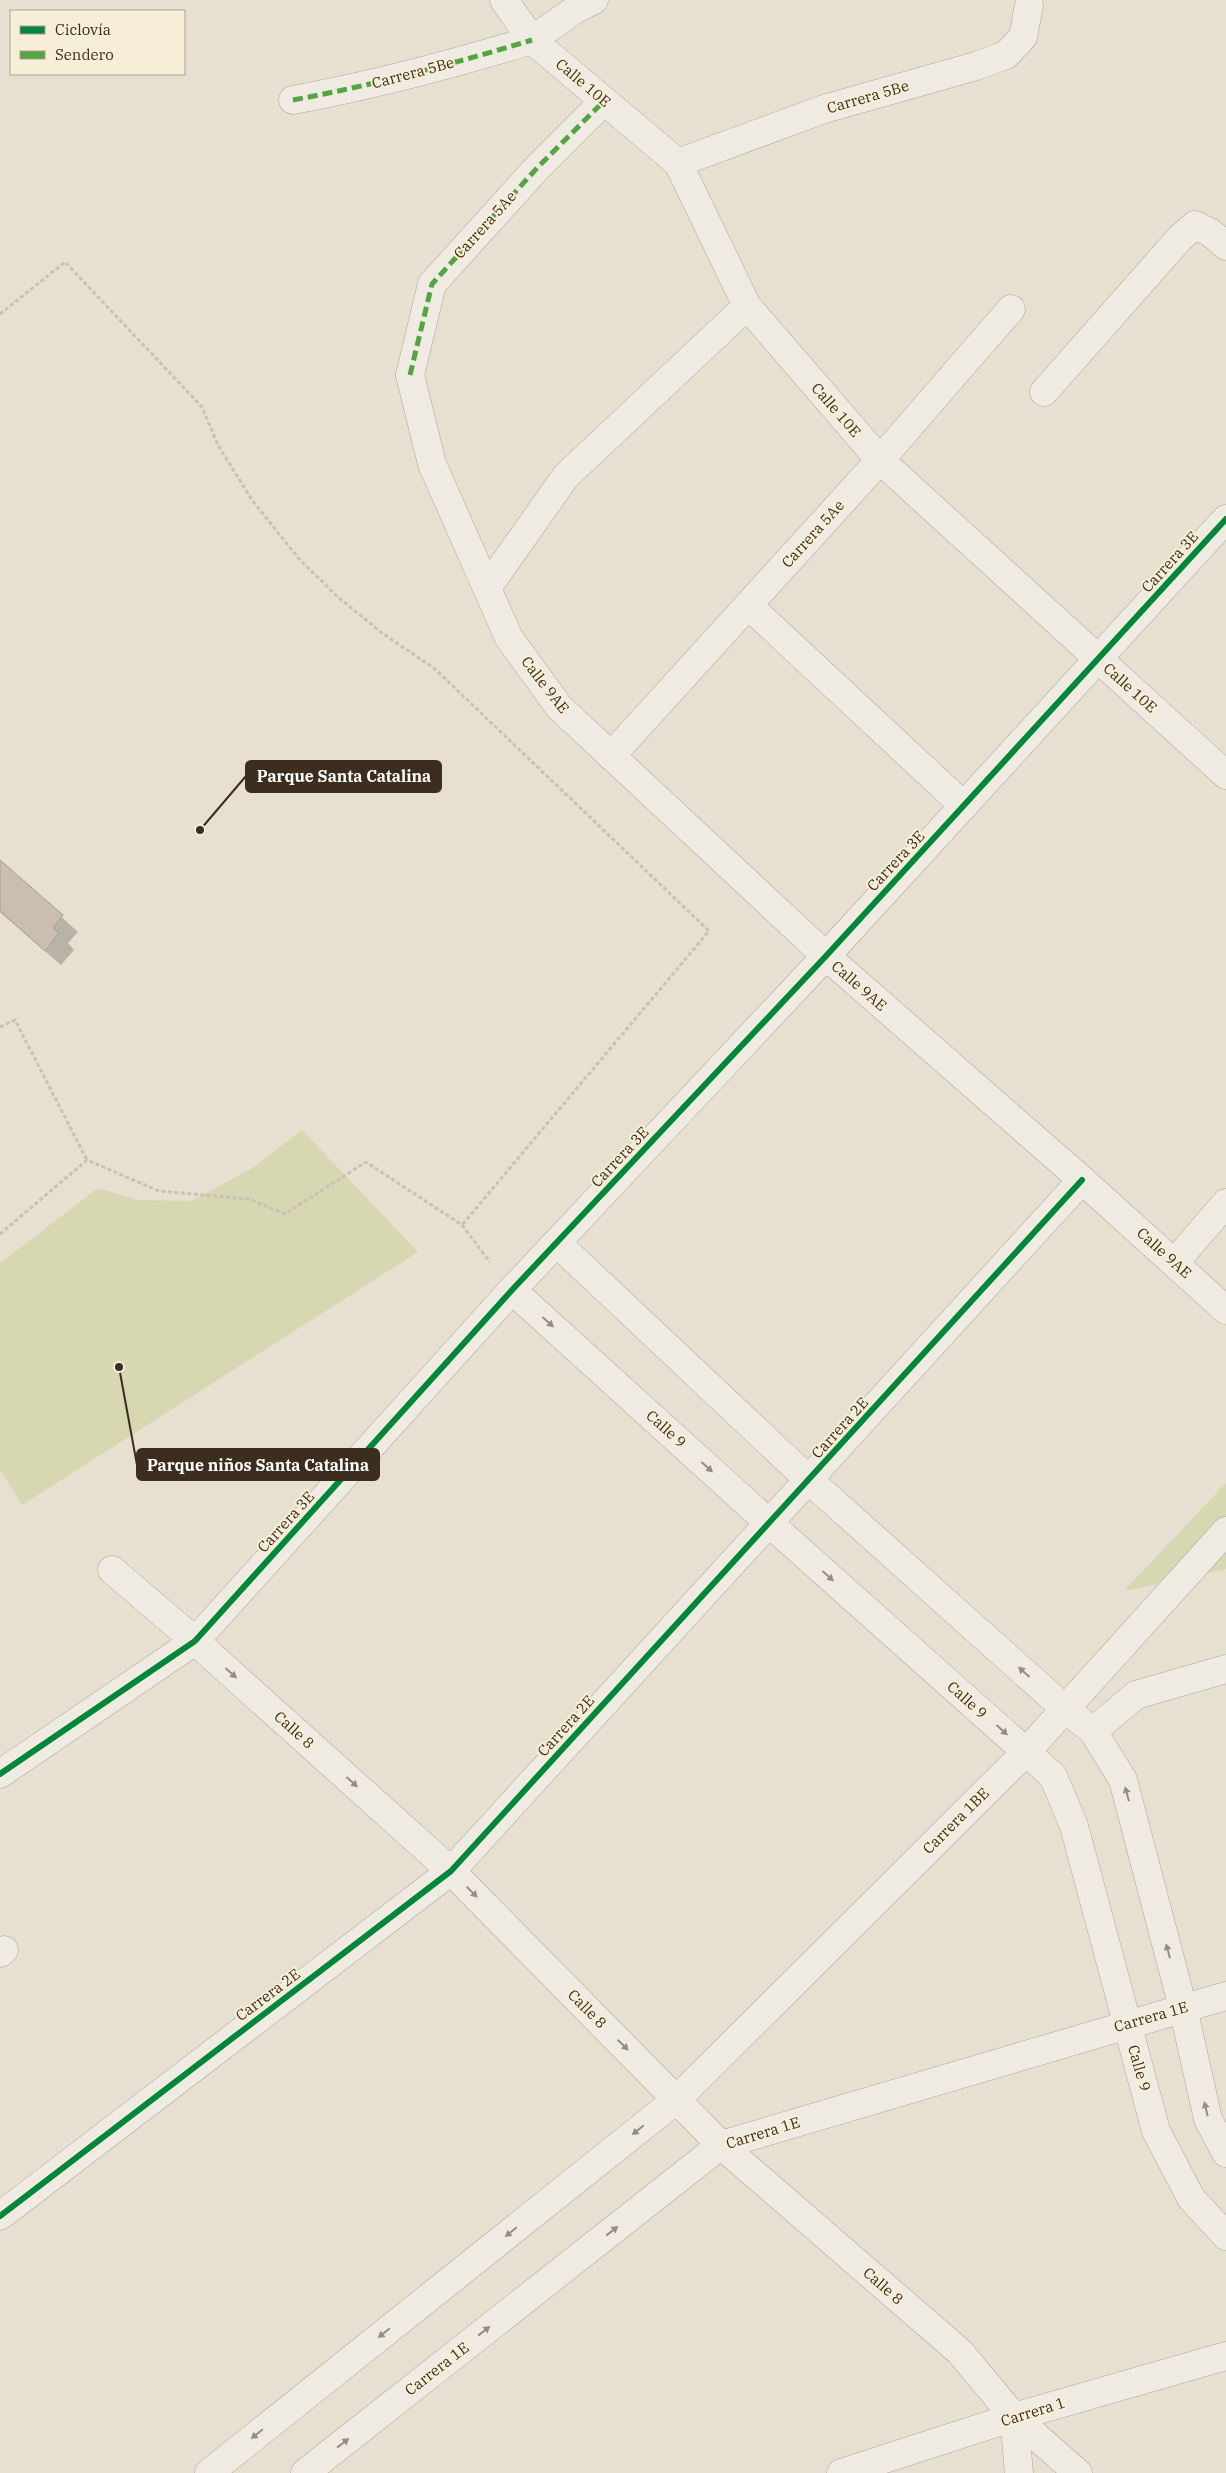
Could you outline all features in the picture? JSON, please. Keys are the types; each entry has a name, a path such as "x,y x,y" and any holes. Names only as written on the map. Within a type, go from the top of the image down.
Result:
{"street":[{"name":"Calle 10E","path":"504,0 532,40 678,163 747,306 880,460 1226,775"},
{"name":"Carrera 5Be","path":"293,100 356,89 532,40 576,9 594,0"},
{"name":"Carrera 5Be","path":"678,163 824,109 976,66 1006,55 1022,37 1030,2"},
{"name":"Carrera 5Ae","path":"410,375 432,284 537,168 604,101"},
{"path":"1044,392 1180,238 1195,226 1212,233 1226,246"},
{"path":"487,588 566,476 747,306"},
{"name":"Carrera 5Ae","path":"611,756 880,460 1011,309"},
{"name":"Calle 9AE","path":"410,375 432,464 509,638 553,699 611,756 826,956 1175,1262 1226,1310"},
{"name":"Carrera 3E","path":"0,1774 195,1641 512,1290 826,956 1099,660 1226,519"},
{"path":"748,605 964,806"},
{"name":"Carrera 2E","path":"0,2216 450,1871 1082,1180"},
{"path":"1175,1262 1226,1203"},
{"path":"557,1243 809,1480 1064,1708 1093,1731 1123,1780 1183,2008 1208,2120 1226,2153"},
{"name":"Calle 9","path":"512,1290 769,1523 1053,1776 1074,1826 1156,2131 1191,2198 1226,2236"},
{"name":"Carrera 1BE","path":"676,2100 1026,1752 1226,1531"},
{"name":"Calle 8","path":"112,1570 195,1641 450,1871 721,2145 960,2352 1014,2417 1078,2473"},
{"path":"1093,1731 1136,1695 1226,1669"},
{"name":"Carrera 1E","path":"305,2473 721,2145 1226,1996"},
{"path":"209,2473 676,2100"},
{"name":"Carrera 1","path":"841,2473 1014,2417 1226,2356"},
{"path":"1014,2417 1019,2473"}],"path":[{"path":"0,314 65,262 202,407 218,446 252,500 299,559 338,597 375,627 436,668 709,931 462,1225"},
{"path":"0,1027 15,1020 87,1160 159,1190 249,1199 285,1214 366,1162 462,1225 512,1290"},
{"path":"0,1234 87,1160"}],"green space":[{"path":"302,1130 418,1252 22,1505 0,1470 0,1263 98,1188 138,1200 191,1201 251,1169"},
{"path":"1226,1483 1226,1569 1124,1591"}],"building":[{"path":"0,860 63,915 53,928 59,933 45,951 0,911"}],"marked path":[{"path":"293,100 413,73 532,40"},
{"path":"410,375 432,284 537,168 604,101"}],"cycle path":[{"path":"0,1774 195,1641 512,1290 826,956 1226,519"},
{"path":"0,2216 451,1871 1082,1180"}],"place":[{"name":"Parque Santa Catalina","path":"200,830"},
{"name":"Parque niños Santa Catalina","path":"119,1367"}]}
